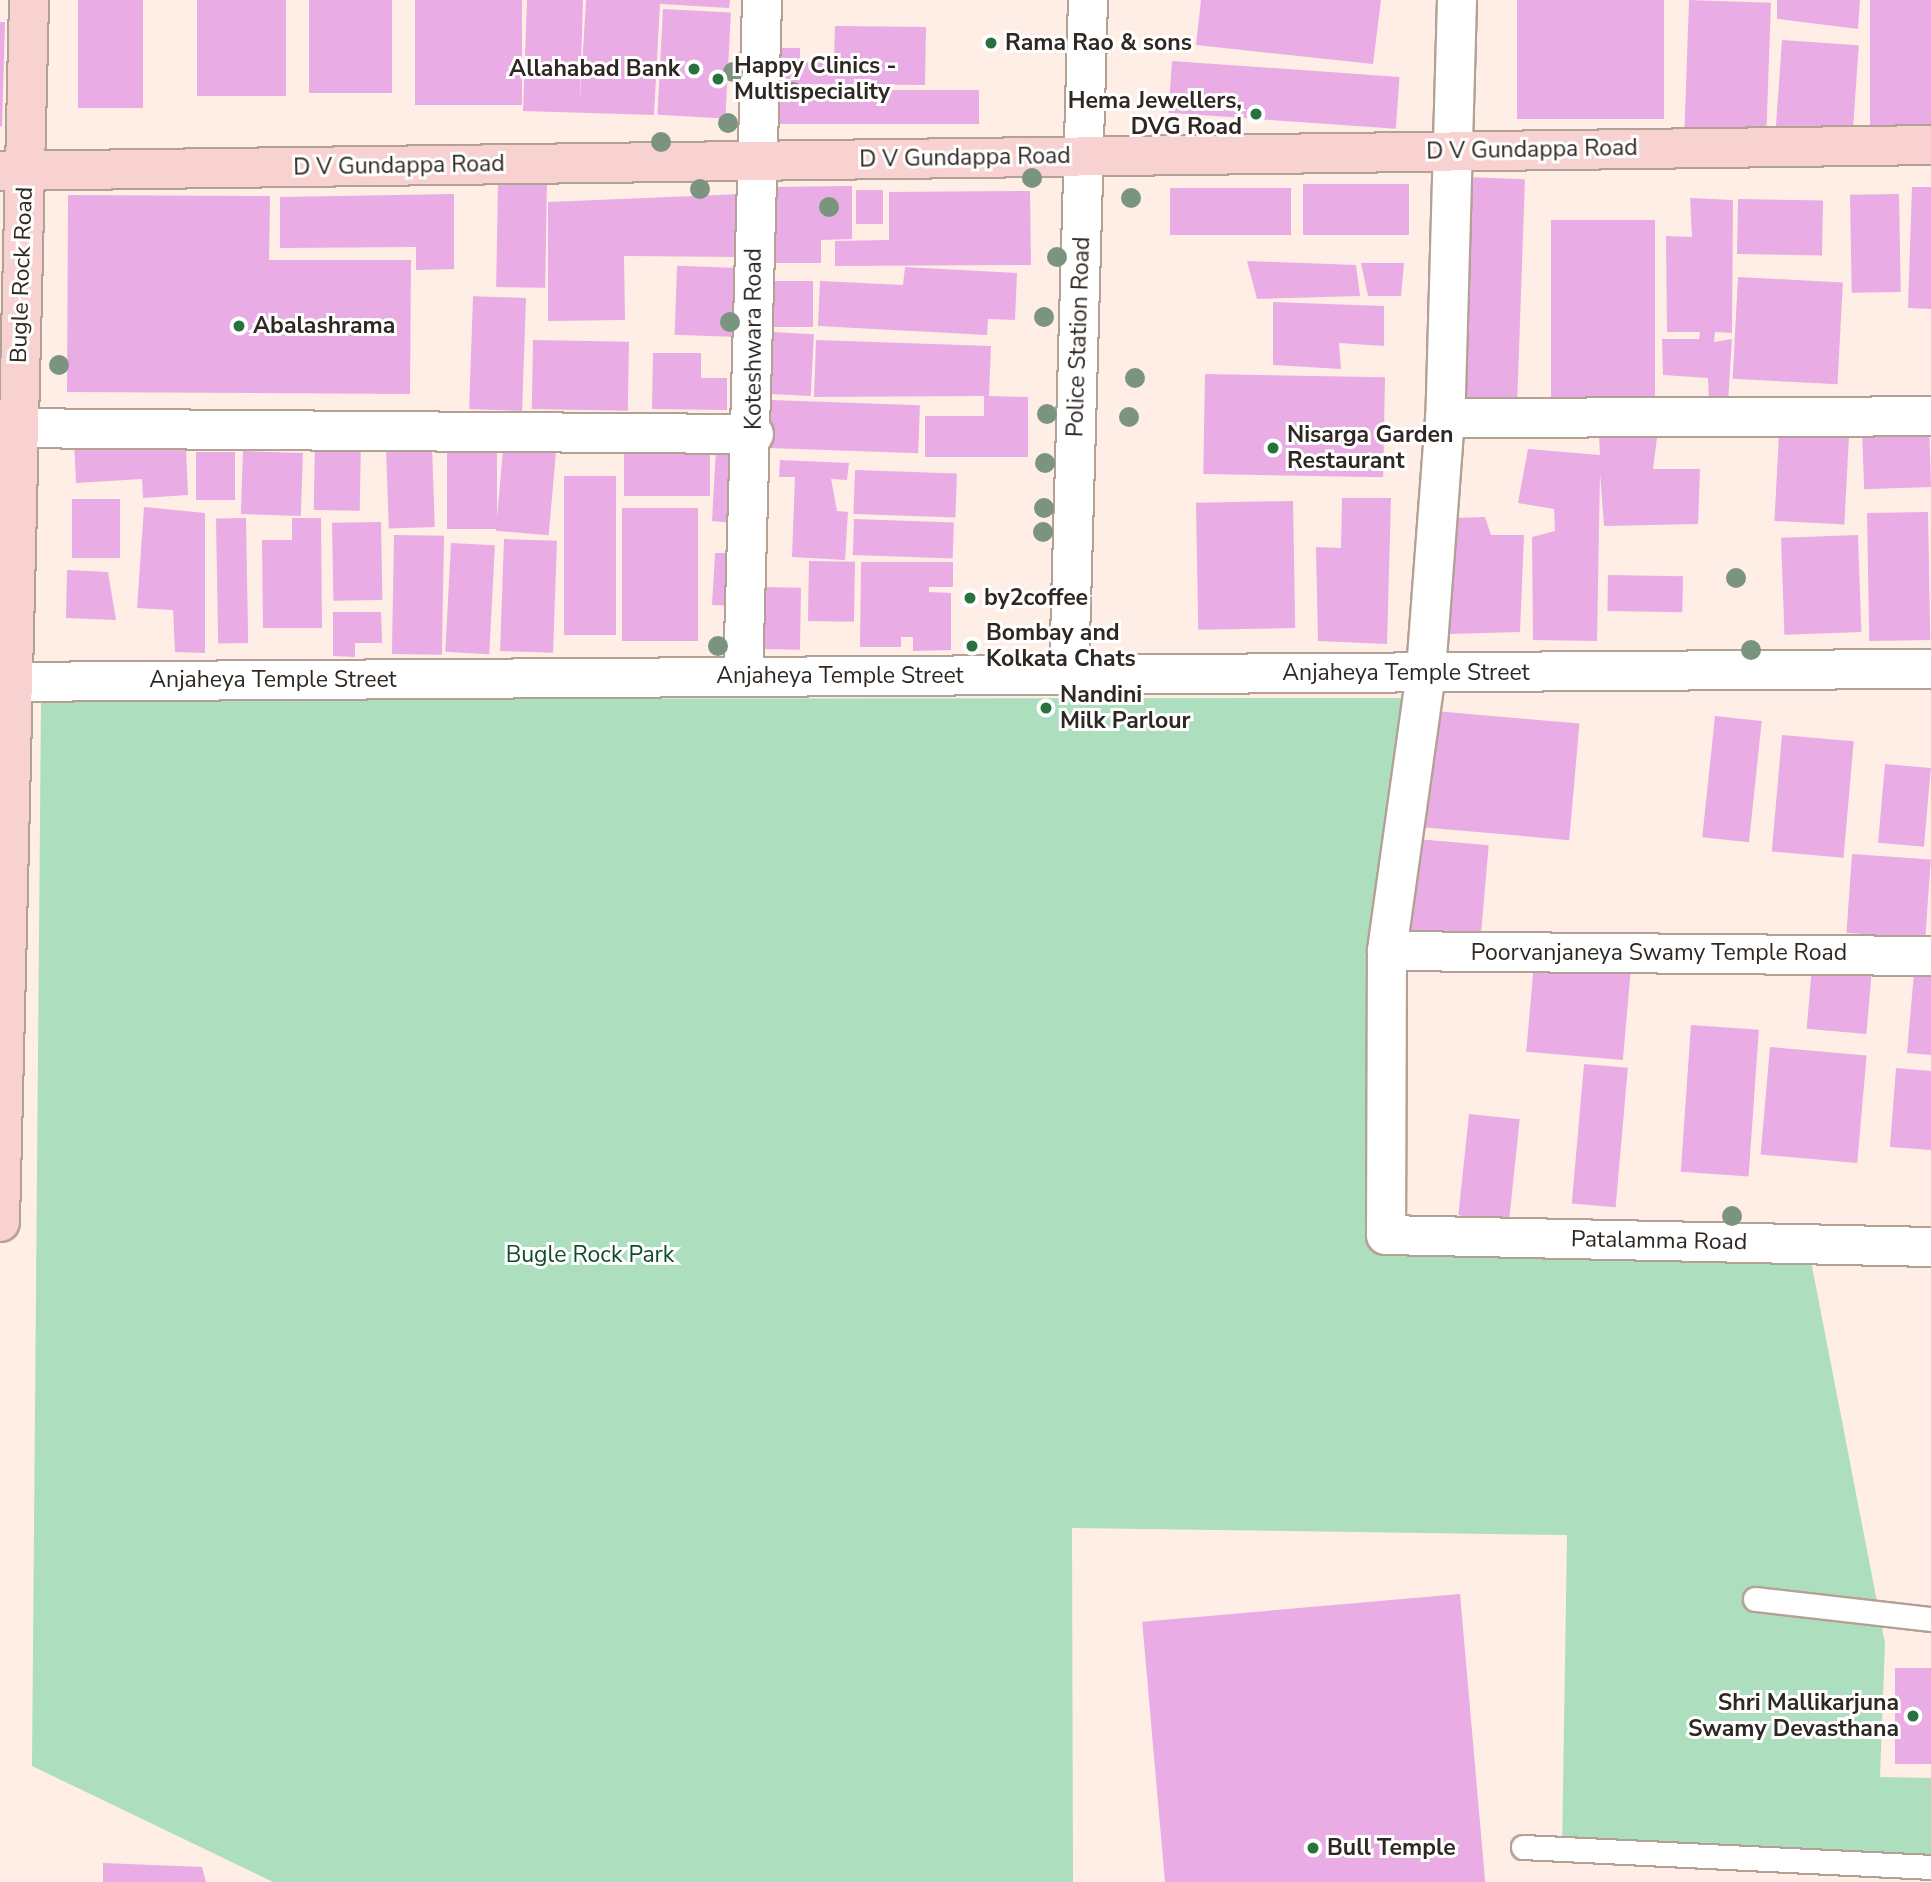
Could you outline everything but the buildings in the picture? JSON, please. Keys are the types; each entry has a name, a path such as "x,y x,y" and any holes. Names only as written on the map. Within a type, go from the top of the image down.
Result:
{"street":[{"name":"Bugle Rock Road","path":"0,1222 13,171 29,0"},
{"name":"Koteshwara Road","path":"743,677 754,434 756,161 762,0"},
{"name":"Police Station Road","path":"1069,675 1088,0"},
{"path":"1387,951 1426,673 1445,418 1457,0"},
{"name":"D V Gundappa Road","path":"13,171 1931,145"},
{"path":"1445,418 1931,416"},
{"path":"9,427 754,434"},
{"name":"Anjaheya Temple Street","path":"6,682 1931,670"},
{"name":"Poorvanjaneya Swamy Temple Road","path":"1387,951 1931,956"},
{"name":"Patalamma Road","path":"1387,951 1386,1236 1931,1247"}],"lane":[{"path":"1755,1600 1931,1619"},
{"path":"1522,1847 1931,1867"}],"green space":[{"name":"Bugle Rock Park","path":"1409,698 1376,1250 1810,1256 1885,1643 1880,1777 1931,1778 1931,1868 1562,1853 1567,1535 1072,1528 1073,1882 273,1882 32,1766 41,699"}],"place":[{"name":"Rama Rao & sons","path":"991,43"},
{"name":"Allahabad Bank","path":"694,69"},
{"name":"Happy Clinics - Multispeciality","path":"718,79"},
{"name":"Hema Jewellers, DVG Road","path":"1256,114"},
{"name":"Abalashrama","path":"239,326"},
{"name":"Nisarga Garden Restaurant","path":"1273,448"},
{"name":"by2coffee","path":"970,598"},
{"name":"Bombay and Kolkata Chats","path":"972,646"},
{"name":"Nandini Milk Parlour","path":"1046,708"},
{"name":"Shri Mallikarjuna Swamy Devasthana","path":"1913,1716"},
{"name":"Bull Temple","path":"1313,1848"}]}
